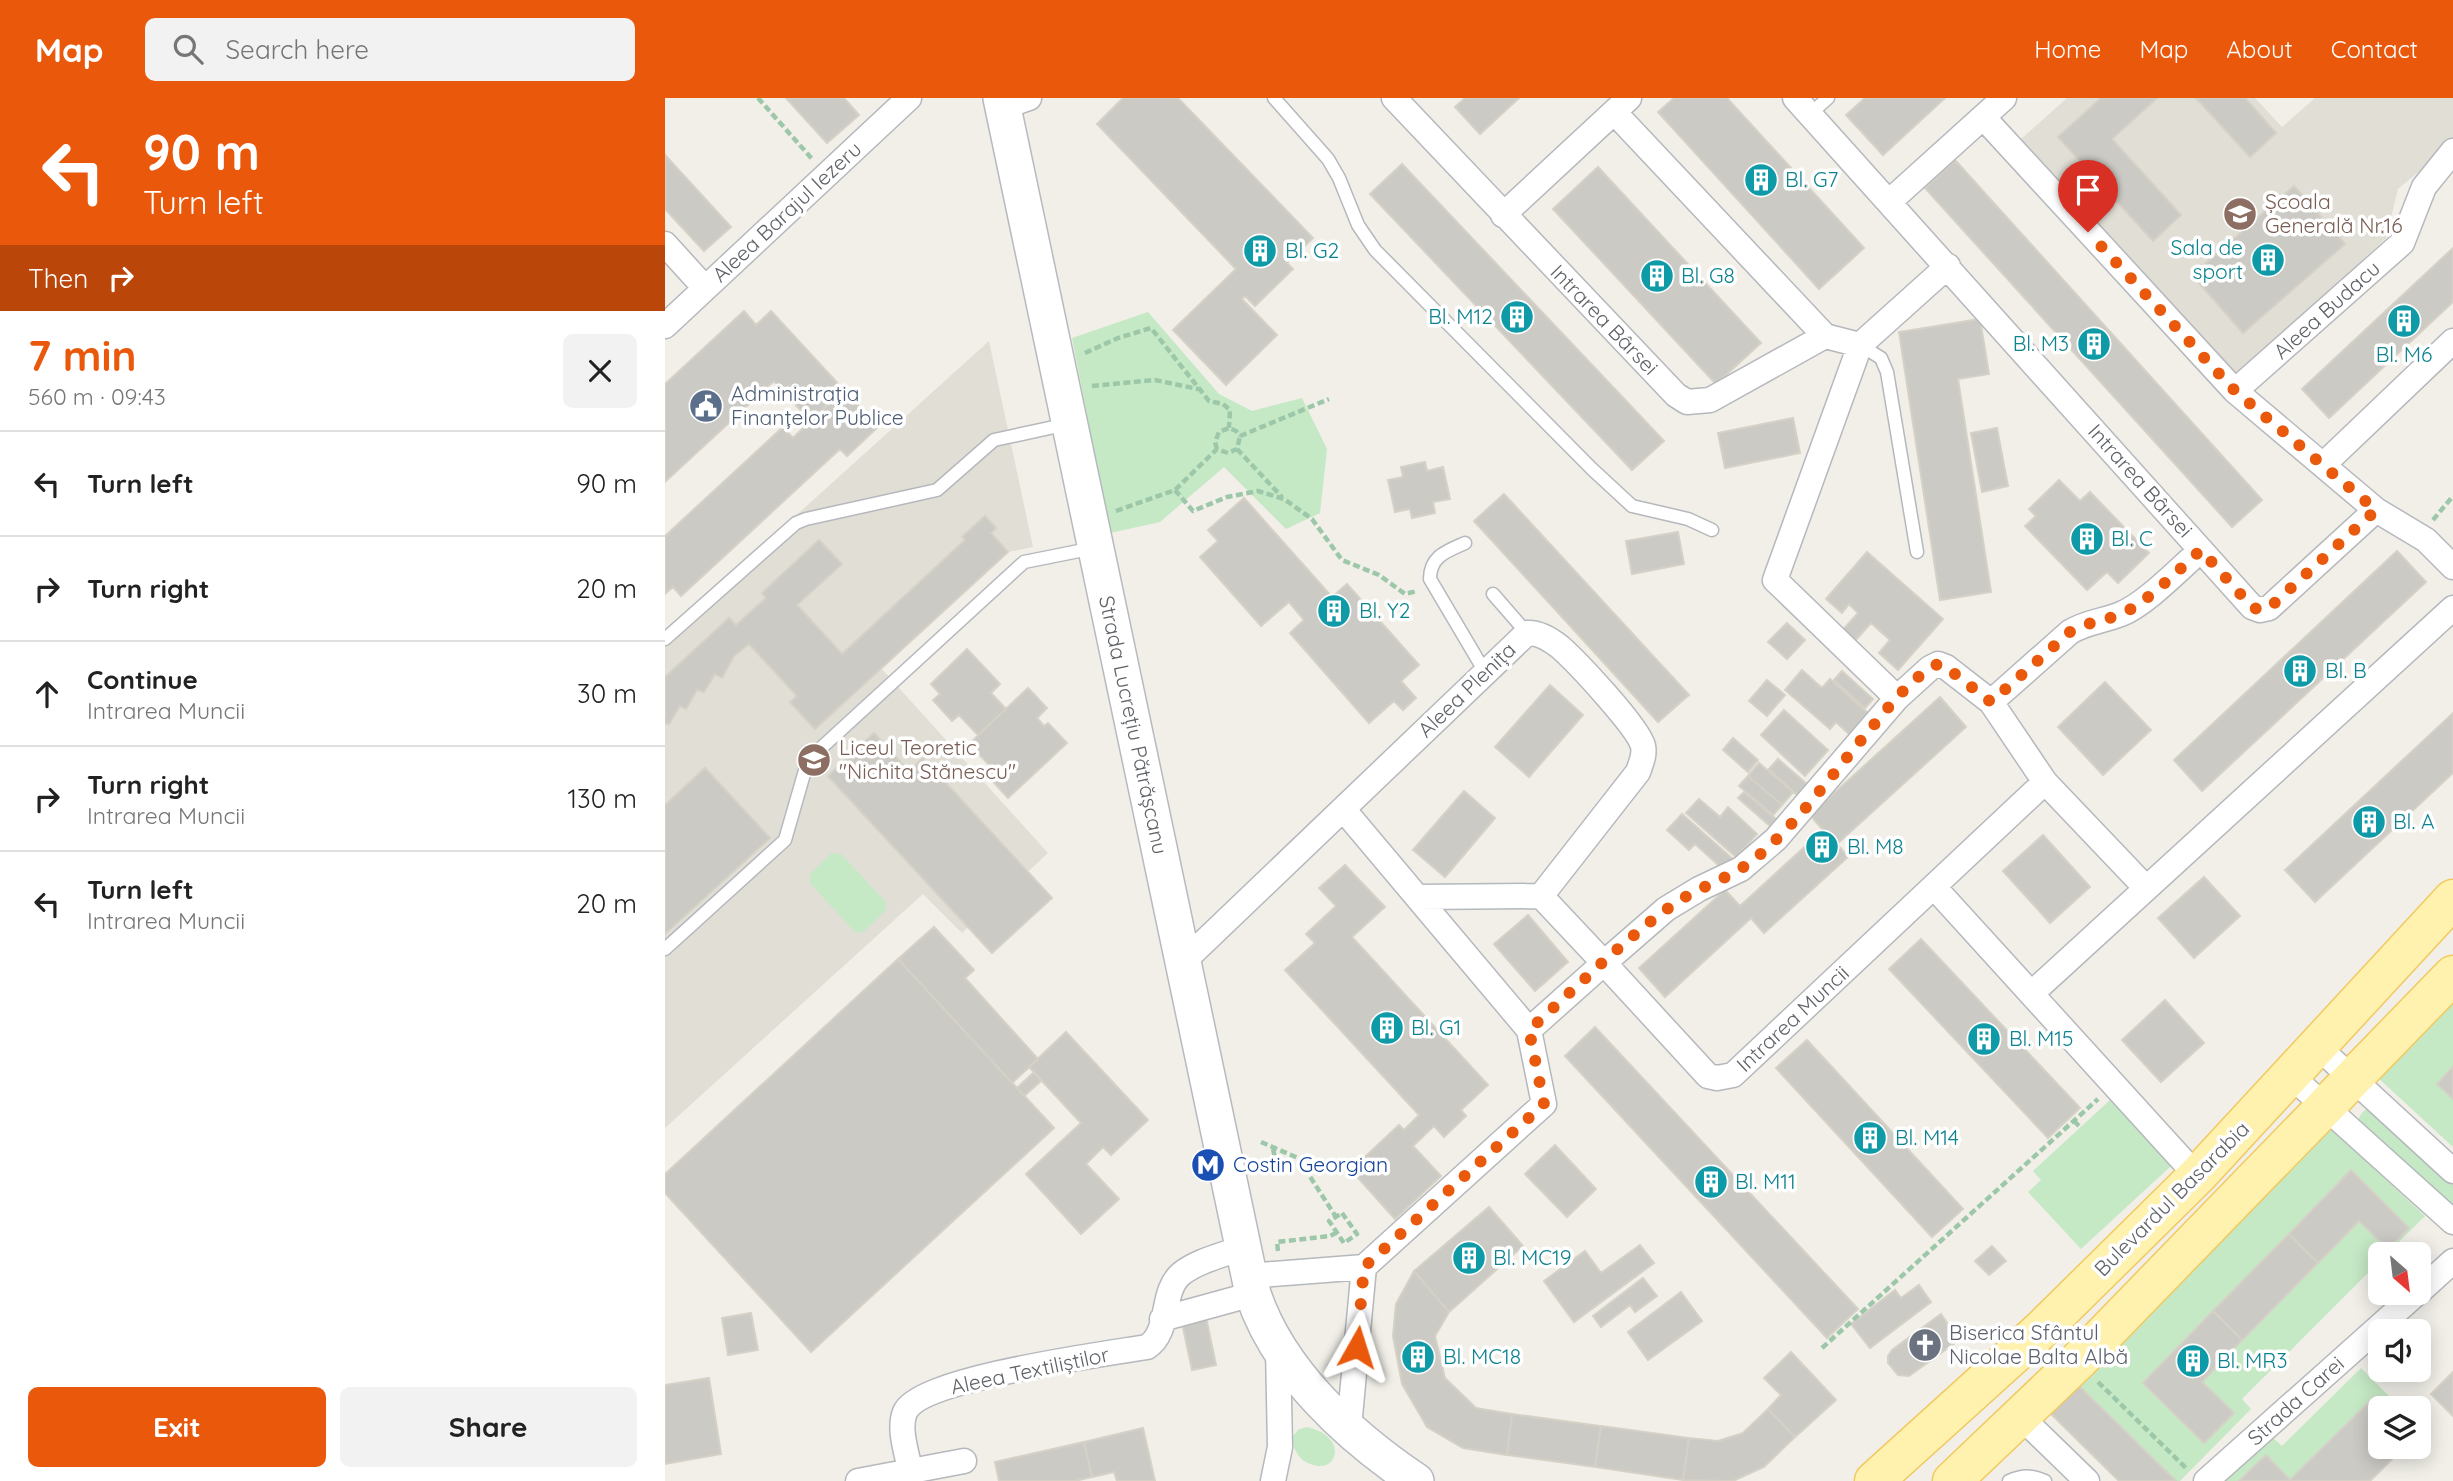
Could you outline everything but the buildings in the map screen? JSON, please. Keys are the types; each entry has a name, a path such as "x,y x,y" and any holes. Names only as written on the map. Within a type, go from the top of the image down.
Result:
{"main road":[{"name":"Strada Lucrețiu Pătrășcanu","path":"1011,101 1068,424 1183,962 1256,1273 1264,1324 1278,1348 1308,1387 1379,1454 1416,1481"},
{"name":"Bulevardul Basarabia","path":"1874,1481 2041,1330 2197,1176 2453,899"},
{"path":"1952,1481 2078,1361 2453,975"}],"street":[{"name":"Aleea Barajul Iezeru","path":"665,326 909,98"},
{"name":"Intrarea Bârsei","path":"1394,98 1676,395 1687,402 1710,400 1825,337"},
{"path":"1890,201 2004,98"},
{"name":"Intrarea Bârsei","path":"1811,103 1890,201 2252,607 2260,610 2269,608 2376,510"},
{"path":"1503,215 1622,105 1825,337 1860,345"},
{"path":"1983,117 2235,391 2376,510 2426,540 2453,567"},
{"name":"Aleea Budacu","path":"2235,391 2402,243 2424,187 2453,151"},
{"path":"665,244 705,288"},
{"path":"1897,698 1775,580 1860,345 1948,266"},
{"path":"2323,466 2453,341"},
{"path":"1991,702 2070,632 2082,625 2121,614 2135,607 2201,550"},
{"path":"2031,993 2453,608"},
{"name":"Aleea Plenița","path":"1183,962 1485,672 1527,633 1536,632 1559,646 1630,723 1644,747 1638,772 1541,895"},
{"path":"1529,1030 1653,920 1683,897 1741,869 1756,858 1791,822 1897,698 1938,664 1946,667 1991,702 2045,782 2146,888"},
{"name":"Intrarea Muncii","path":"1604,963 1702,1071 1717,1078 1726,1078 1733,1075 2045,782"},
{"path":"1162,1319 1256,1273 1364,1267 1544,1104 1529,1030 1343,809"},
{"path":"1934,887 2197,1176"},
{"path":"1417,897 1541,895 1604,963"},
{"path":"2318,1047 2453,1171"},
{"path":"2291,1076 2453,1222"},
{"name":"Strada Carei","path":"2431,1281 2453,1261"},
{"path":"1349,1427 1364,1267"},
{"name":"Aleea Textiliștilor","path":"910,1470 902,1423 906,1409 918,1399 979,1377 1147,1347 1156,1339 1173,1284 1181,1274 1256,1273"},
{"name":"Strada Carei","path":"2197,1476 2402,1306"},
{"name":"Strada Lucrețiu Pătrășcanu","path":"1272,1481 1280,1447 1278,1348"},
{"path":"2020,1416 2087,1481"},
{"path":"858,1481 964,1461"}],"lane":[{"path":"1274,98 1328,159 1339,178 1358,225 1375,250 1592,469 1632,506 1688,519 1712,530"},
{"path":"1860,345 1881,358 1887,372 1917,552"},
{"path":"665,639 796,523 937,490 994,440 1068,424"},
{"path":"1465,543 1436,558 1430,568 1430,579 1485,672"},
{"path":"665,949 785,840 808,760 1024,562 1095,548"},
{"path":"1493,594 1527,633"},
{"path":"2009,1481 2021,1476 2033,1476 2045,1481"}],"path":[{"path":"758,98 827,175"},
{"path":"1085,353 1118,338 1151,328 1209,401 1223,404 1230,410 1229,428"},
{"path":"1092,386 1155,380 1199,389"},
{"path":"1240,436 1329,399"},
{"path":"1217,449 1215,437 1219,432 1229,428 1240,436"},
{"path":"1237,449 1240,436"},
{"path":"1217,449 1228,453 1237,449"},
{"path":"1113,512 1175,490 1217,449"},
{"path":"1237,449 1284,499 1312,519 1342,560 1379,575 1405,594 1434,586"},
{"path":"1175,490 1193,512 1227,497 1258,491 1284,499"},
{"path":"1822,1348 2114,1085"},
{"path":"2074,1121 2080,1127"},
{"path":"1261,1142 1298,1158 1336,1217"},
{"path":"1272,1148 1278,1170"},
{"path":"1342,1213 1357,1234 1344,1242 1329,1221 1336,1217 1342,1213"},
{"path":"1256,1273 1277,1242 1330,1236 1338,1232"},
{"path":"2078,1361 2197,1476"}],"shaded area":[{"name":"Școala Generală Nr.16","path":"2067,98 2255,98 2282,127 2315,98 2453,98 2453,143 2398,189 2386,238 2237,376 2020,140"},
{"name":"Liceul Teoretic \"Nichita Stănescu\"","path":"989,341 1033,547 1008,552 880,667 1048,853 962,933 923,894 665,1128 665,634"}],"green space":[{"path":"1148,312 1219,394 1252,411 1302,398 1327,449 1320,513 1286,529 1224,467 1160,522 1110,533 1072,338"},
{"path":"832,853 841,854 885,901 886,910 863,932 855,932 810,883 810,874"},
{"path":"2453,992 2453,1147 2375,1075"},
{"path":"2110,1100 2171,1166 2081,1249 2028,1192 2041,1180 2033,1171"},
{"path":"2371,1107 2453,1179 2453,1210 2358,1123 2362,1113"},
{"path":"2329,1127 2425,1216 2399,1242 2368,1242 2368,1273 2242,1399 2251,1409 2180,1481 2176,1481 2077,1384"},
{"path":"2361,1368 2368,1375 2368,1382 2375,1382 2389,1396 2368,1396 2368,1403 2290,1480 2266,1455 2239,1481 2226,1481 2271,1436 2282,1446"},
{"path":"1306,1427 1330,1439 1334,1447 1335,1455 1325,1465 1315,1466 1304,1461 1295,1450 1293,1436"}],"place":[{"name":"Bl. G7","path":"1761,180"},
{"name":"Școala Generală Nr.16","path":"2240,214"},
{"name":"Bl. G2","path":"1260,251"},
{"name":"Sala de sport","path":"2268,260"},
{"name":"Bl. G8","path":"1657,276"},
{"name":"Bl. M12","path":"1517,317"},
{"name":"Bl. M6","path":"2404,321"},
{"name":"Bl. M3","path":"2094,344"},
{"name":"Administrația Finanțelor Publice","path":"706,406"},
{"name":"Bl. C","path":"2087,539"},
{"name":"Bl. Y2","path":"1334,611"},
{"name":"Bl. B","path":"2300,671"},
{"name":"Liceul Teoretic \"Nichita Stănescu\"","path":"814,760"},
{"name":"Bl. A","path":"2369,822"},
{"name":"Bl. M8","path":"1822,847"},
{"name":"Bl. G1","path":"1387,1028"},
{"name":"Bl. M15","path":"1984,1039"},
{"name":"Bl. M14","path":"1870,1138"},
{"name":"Costin Georgian","path":"1208,1165"},
{"name":"Bl. M11","path":"1711,1182"},
{"name":"Bl. MC19","path":"1469,1258"},
{"name":"Biserica Sfântul Nicolae Balta Albă","path":"1925,1345"},
{"name":"Bl. MC18","path":"1418,1357"},
{"name":"Bl. MR3","path":"2193,1361"}],"route":[{"path":"1357,1347 1364,1267 1544,1104 1529,1030 1666,909 1699,888 1741,869 1756,858 1791,822 1897,698 1930,668 1938,664 1946,667 1991,702 2070,632 2082,625 2121,614 2135,607 2201,550 2252,607 2260,610 2269,608 2376,510 2235,391 2088,232"}]}
